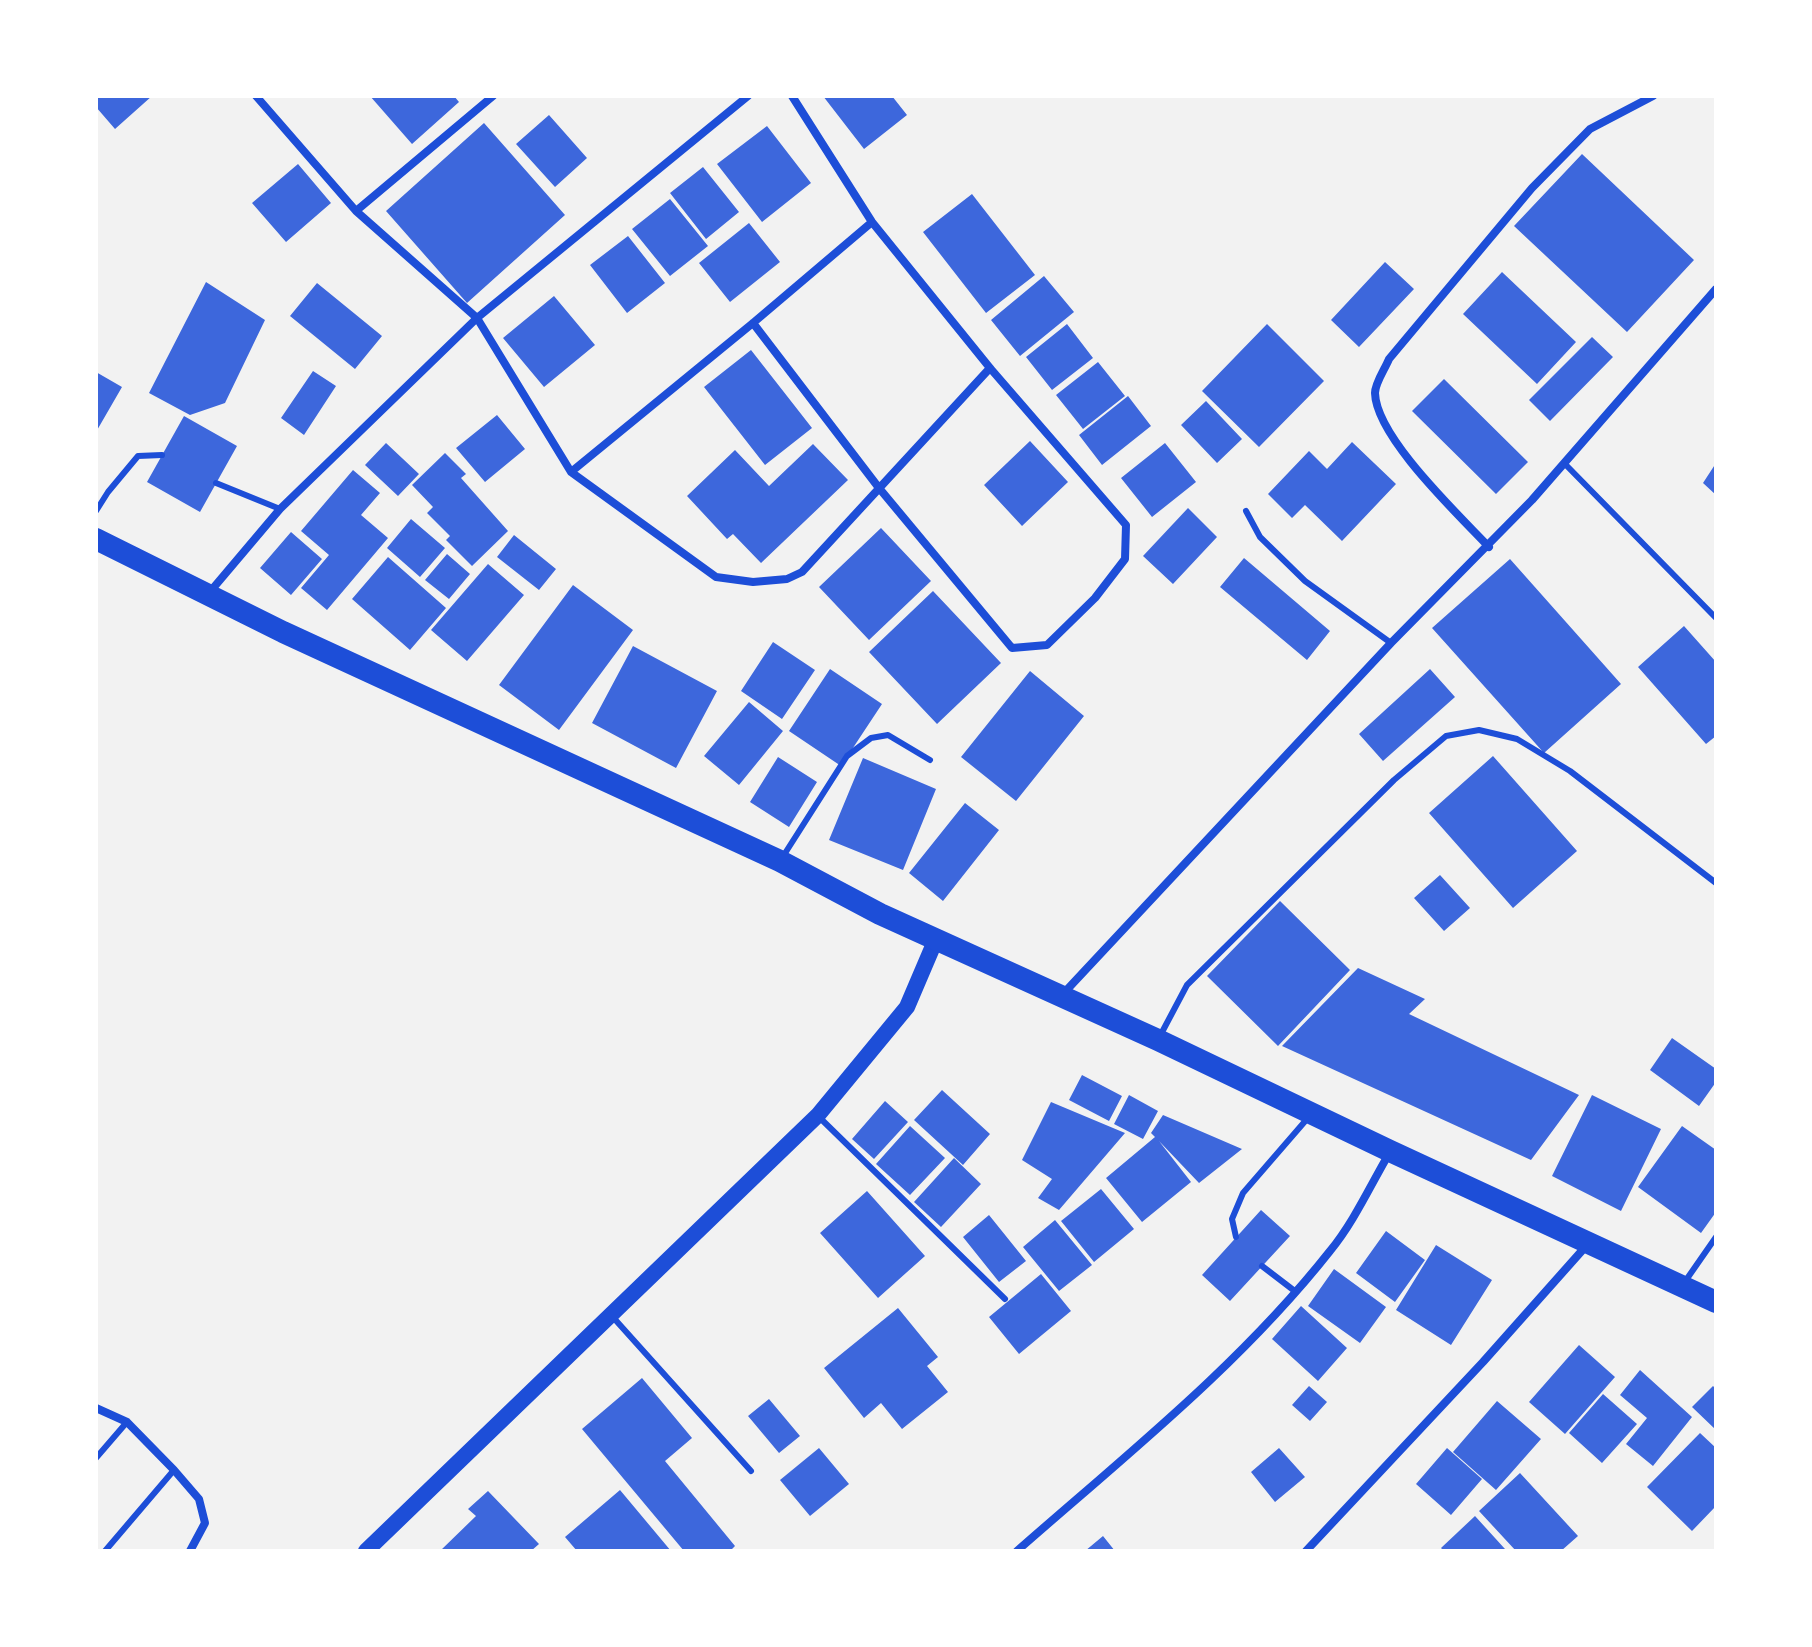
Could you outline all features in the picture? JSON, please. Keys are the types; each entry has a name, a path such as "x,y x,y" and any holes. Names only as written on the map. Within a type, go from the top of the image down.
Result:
{"highway":[{"path":"96,539 283,632 780,861 936,939 1716,1302"}],"main road":[{"path":"366,1551 818,1115 907,1007 936,939"}],"street":[{"path":"256,96 356,211 477,318 571,472 716,577 753,582 787,579 802,572 990,368"},
{"path":"356,211 482,99 493,96"},
{"path":"209,593 280,509 477,318 748,96"},
{"path":"753,323 879,488 1012,648 1047,645 1095,598 1125,559 1126,525 990,368 872,222 792,96"},
{"path":"1489,547 1412,462 1382,422 1375,391 1389,359 1532,188 1590,129 1653,96"},
{"path":"571,472 872,222"},
{"path":"1061,995 1391,643 1489,547 1716,289"},
{"path":"1017,1551 1206,1386 1296,1292 1333,1248 1390,1151"},
{"path":"1306,1551 1483,1362 1588,1243"},
{"path":"96,1408 127,1422 199,1499 205,1523 190,1551"}],"lane":[{"path":"96,511 138,456 162,455"},
{"path":"1565,464 1716,618"},
{"path":"216,483 280,509"},
{"path":"1246,511 1260,537 1295,572 1391,643"},
{"path":"1158,1040 1187,985 1394,780 1446,736 1479,730 1517,739 1570,771 1716,883"},
{"path":"780,861 847,756 871,738 888,735 930,760"},
{"path":"1236,1237 1232,1219 1243,1193 1312,1113"},
{"path":"818,1115 1005,1299"},
{"path":"1683,1286 1716,1237"},
{"path":"1262,1266 1296,1292"},
{"path":"611,1315 751,1471"},
{"path":"96,1458 127,1422"},
{"path":"105,1551 174,1470"}],"building":[{"path":"96,96 152,96 115,129 96,107"},
{"path":"370,96 454,96 459,102 412,144"},
{"path":"823,96 892,96 907,115 864,149"},
{"path":"549,115 587,158 555,187 516,144"},
{"path":"484,123 565,215 467,303 386,211"},
{"path":"767,126 811,183 762,222 717,164"},
{"path":"1582,154 1694,260 1627,332 1514,226"},
{"path":"298,164 331,203 286,242 252,203"},
{"path":"703,167 739,212 706,239 670,193"},
{"path":"972,194 1035,275 986,313 923,232"},
{"path":"670,199 708,246 670,276 632,229"},
{"path":"749,223 780,262 730,302 699,263"},
{"path":"628,236 665,283 627,313 590,265"},
{"path":"1385,262 1414,289 1359,347 1331,320"},
{"path":"1502,272 1576,342 1537,384 1463,314"},
{"path":"1044,276 1074,312 1020,356 991,320"},
{"path":"206,282 265,320 225,403 190,415 149,393"},
{"path":"317,283 382,336 355,369 290,316"},
{"path":"554,296 595,345 544,387 503,338"},
{"path":"1067,324 1093,358 1052,390 1026,357"},
{"path":"1267,324 1324,381 1259,447 1202,391"},
{"path":"1592,337 1613,357 1550,421 1529,400"},
{"path":"751,350 812,428 765,465 704,387"},
{"path":"1098,362 1125,396 1083,429 1056,395"},
{"path":"313,371 336,386 304,435 281,418"},
{"path":"96,372 122,387 96,432"},
{"path":"1444,379 1528,462 1496,494 1412,411"},
{"path":"1128,396 1151,426 1102,465 1079,435"},
{"path":"1206,401 1242,439 1217,463 1181,425"},
{"path":"497,415 525,449 485,482 456,448"},
{"path":"184,416 237,446 200,512 147,482"},
{"path":"1030,441 1068,482 1022,526 984,485"},
{"path":"1352,442 1396,484 1342,541 1305,505 1292,518 1268,494 1309,451 1327,469"},
{"path":"386,443 419,474 398,496 365,465"},
{"path":"1165,443 1196,482 1152,517 1121,478"},
{"path":"813,444 848,480 761,563 733,534 727,539 687,496 735,450 769,486"},
{"path":"445,453 466,474 461,478 508,531 472,566 446,540 450,536 427,513 433,507 412,485"},
{"path":"1716,463 1716,495 1703,483"},
{"path":"353,470 380,493 361,515 388,538 327,610 301,588 329,555 301,531"},
{"path":"1188,508 1217,537 1173,584 1143,556"},
{"path":"411,519 445,548 420,577 387,548"},
{"path":"881,528 931,581 869,640 819,587"},
{"path":"291,532 322,559 291,595 260,568"},
{"path":"514,535 556,569 539,590 497,557"},
{"path":"447,554 470,574 449,599 425,580"},
{"path":"388,557 446,608 410,650 352,599"},
{"path":"1244,558 1330,631 1307,660 1220,587"},
{"path":"1510,559 1621,684 1544,753 1432,628"},
{"path":"488,564 524,595 467,661 431,630"},
{"path":"573,585 633,630 559,730 499,685"},
{"path":"933,591 1001,663 937,724 869,652"},
{"path":"1684,626 1716,662 1716,736 1706,744 1638,667"},
{"path":"773,642 815,670 782,719 741,691"},
{"path":"633,646 717,691 676,768 592,723"},
{"path":"830,669 882,704 841,766 789,731"},
{"path":"1430,669 1455,697 1383,761 1359,734"},
{"path":"1030,671 1084,716 1016,801 961,757"},
{"path":"749,702 783,731 739,785 704,756"},
{"path":"1493,756 1577,851 1513,908 1429,813"},
{"path":"778,757 817,782 789,827 750,802"},
{"path":"863,758 936,789 903,870 829,840"},
{"path":"965,803 999,830 943,901 909,873"},
{"path":"1440,875 1470,908 1444,931 1414,898"},
{"path":"1280,901 1350,970 1278,1046 1207,976"},
{"path":"1358,968 1425,999 1409,1014 1579,1095 1531,1160 1282,1046"},
{"path":"1672,1038 1716,1069 1716,1082 1699,1106 1650,1070"},
{"path":"1082,1075 1122,1096 1109,1121 1069,1100"},
{"path":"942,1090 990,1134 963,1165 914,1120"},
{"path":"1129,1095 1158,1111 1143,1139 1114,1124"},
{"path":"1592,1095 1661,1129 1621,1211 1552,1176"},
{"path":"885,1101 908,1122 874,1159 852,1139"},
{"path":"1051,1102 1125,1133 1059,1210 1038,1198 1052,1179 1022,1160"},
{"path":"1163,1115 1242,1149 1199,1183 1159,1141 1191,1182 1142,1222 1106,1178 1155,1137 1151,1133"},
{"path":"910,1126 945,1158 910,1195 876,1164"},
{"path":"1682,1126 1716,1150 1716,1212 1701,1233 1638,1187"},
{"path":"954,1158 981,1184 941,1227 914,1202"},
{"path":"1101,1189 1134,1229 1094,1262 1061,1221"},
{"path":"867,1191 925,1256 878,1298 820,1233"},
{"path":"1261,1210 1290,1236 1230,1301 1202,1275"},
{"path":"989,1215 1026,1261 999,1282 963,1237"},
{"path":"1055,1220 1092,1265 1059,1291 1023,1247"},
{"path":"1386,1231 1425,1260 1395,1302 1356,1273"},
{"path":"1436,1245 1492,1280 1451,1345 1396,1310"},
{"path":"1334,1269 1386,1307 1360,1343 1308,1306"},
{"path":"1041,1274 1071,1311 1019,1354 989,1317"},
{"path":"1301,1306 1347,1348 1318,1381 1272,1339"},
{"path":"898,1308 938,1357 927,1366 948,1392 902,1429 881,1403 864,1418 824,1368"},
{"path":"1579,1345 1615,1377 1565,1434 1529,1402"},
{"path":"1640,1370 1692,1417 1653,1466 1626,1444 1647,1418 1620,1395"},
{"path":"642,1378 692,1438 665,1461 735,1546 730,1551 684,1551 582,1429"},
{"path":"1309,1386 1327,1402 1310,1421 1292,1405"},
{"path":"1713,1386 1716,1389 1716,1430 1692,1407"},
{"path":"1603,1394 1637,1424 1602,1463 1569,1433"},
{"path":"769,1399 800,1436 779,1453 748,1416"},
{"path":"1497,1401 1541,1439 1496,1490 1453,1452"},
{"path":"1700,1433 1716,1448 1716,1506 1692,1531 1647,1487"},
{"path":"819,1448 849,1484 810,1516 780,1480"},
{"path":"1279,1448 1305,1477 1275,1502 1251,1472"},
{"path":"1447,1448 1482,1479 1451,1515 1416,1484"},
{"path":"1520,1473 1578,1536 1561,1551 1516,1551 1479,1511"},
{"path":"620,1490 671,1551 577,1551 565,1537"},
{"path":"488,1491 539,1544 531,1551 440,1551 476,1516 468,1509"},
{"path":"1475,1516 1505,1549 1444,1551 1441,1548"},
{"path":"1103,1536 1115,1551 1085,1551"}]}
